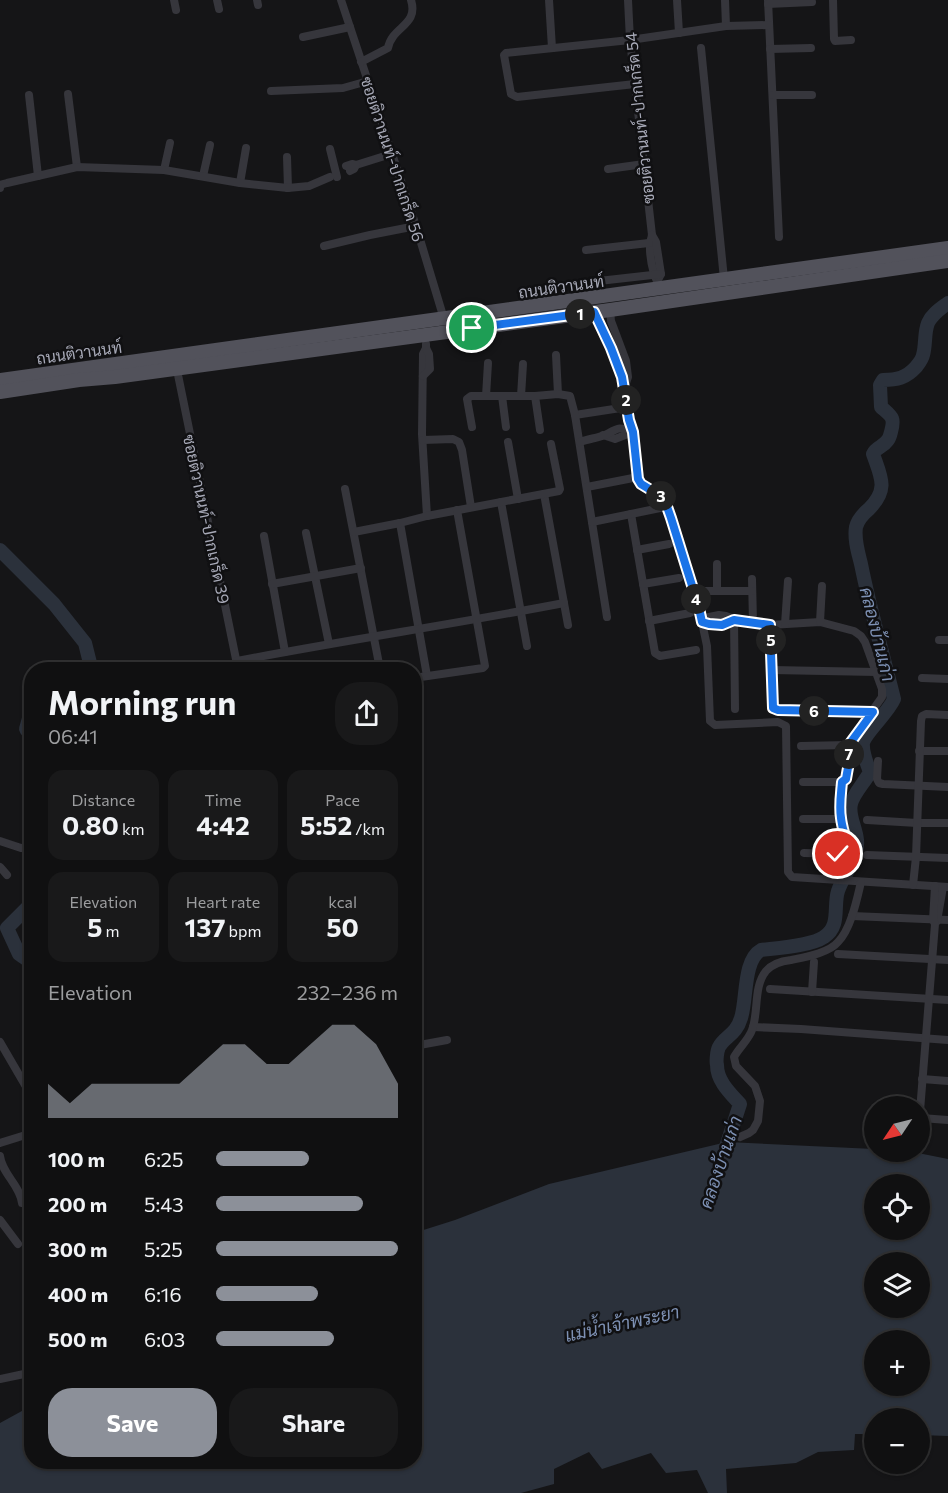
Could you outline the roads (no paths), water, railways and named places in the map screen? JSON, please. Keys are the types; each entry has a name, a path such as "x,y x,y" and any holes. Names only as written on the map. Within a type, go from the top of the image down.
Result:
{"main road":[{"name":"ถนนติวานนท์","path":"0,380 175,362 426,342 948,248"},
{"name":"ถนนติวานนท์","path":"0,392 444,319 658,279 763,281 948,261"}],"street":[{"path":"174,0 176,10"},
{"name":"ซอยติวานนท์-ปากเกร็ด 56","path":"341,0 416,226 444,319"},
{"path":"361,62 388,48 390,40 411,19 414,8 411,0"},
{"path":"549,0 552,48"},
{"name":"ซอยติวานนท์-ปากเกร็ด 54","path":"628,0 634,84 651,239 658,279"},
{"path":"677,0 679,33"},
{"path":"725,0 726,26"},
{"path":"833,0 834,39 835,41 851,40"},
{"path":"779,237 768,2 812,2"},
{"path":"634,84 517,98 511,94 505,53 630,40 726,26 769,25"},
{"path":"303,37 350,27"},
{"path":"701,48 724,279"},
{"path":"770,49 811,48"},
{"path":"271,91 343,88 368,81"},
{"path":"68,94 77,167"},
{"path":"773,95 812,95"},
{"path":"29,96 38,176"},
{"path":"164,170 170,142"},
{"path":"203,176 210,145"},
{"path":"240,183 246,148"},
{"path":"330,149 342,172"},
{"path":"0,188 0,185 77,167 164,170 240,183 288,188 309,186 391,154"},
{"path":"287,157 288,188"},
{"path":"608,169 644,164"},
{"path":"324,246 416,226"},
{"path":"586,250 651,239"},
{"path":"590,282 658,279"},
{"path":"610,310 611,321 626,361 628,377 624,389"},
{"path":"594,312 618,363 622,377 633,432 638,479 641,484 665,501 696,597 706,646 710,721 715,725 778,722 786,726 788,872 792,877 942,886 931,959 921,1096"},
{"path":"426,342 423,354 423,440 427,516"},
{"path":"556,355 558,394"},
{"name":"ซอยติวานนท์-ปากเกร็ด 39","path":"175,362 236,662"},
{"path":"486,396 488,363"},
{"path":"521,396 523,364"},
{"path":"472,428 467,399 471,396 558,394 570,396 573,400 607,617"},
{"path":"502,396 506,427"},
{"path":"535,396 540,430"},
{"path":"575,415 627,407"},
{"path":"580,442 603,435 613,429 622,428 633,432"},
{"path":"423,440 459,442 471,507"},
{"path":"508,442 518,499"},
{"path":"354,532 471,507 557,492 560,489 551,444"},
{"path":"587,487 633,478"},
{"path":"345,489 379,662"},
{"path":"544,494 568,626"},
{"path":"501,502 527,646"},
{"path":"592,522 660,508"},
{"path":"422,677 485,666 457,510"},
{"path":"631,514 655,653 660,656 696,650"},
{"path":"400,523 427,676"},
{"path":"306,533 329,644"},
{"path":"264,536 285,652"},
{"path":"637,550 669,544"},
{"path":"717,564 717,591"},
{"path":"272,584 361,568"},
{"path":"643,584 679,578"},
{"path":"752,579 753,622"},
{"path":"784,624 788,581"},
{"path":"820,622 822,586"},
{"path":"704,591 752,591"},
{"path":"248,662 285,652 478,620 564,603"},
{"path":"649,621 690,613"},
{"path":"702,622 722,625 734,620 770,625 820,622 854,632 865,642 882,689 882,697 848,746 849,762 846,779 842,782 840,801 847,848 838,854 804,853"},
{"path":"734,620 735,709"},
{"path":"770,625 773,708 873,712"},
{"path":"772,670 876,672"},
{"path":"922,678 948,679"},
{"path":"913,885 922,716 926,714 948,715"},
{"path":"801,746 848,746"},
{"path":"919,751 948,751"},
{"path":"878,761 877,779 879,783 948,787"},
{"path":"803,782 842,782"},
{"path":"802,819 841,819"},
{"path":"867,820 948,823"},
{"path":"0,840 24,848"},
{"path":"867,855 948,858"},
{"path":"0,867 7,876"},
{"path":"740,1137 753,1130 758,1121 760,1101 755,1086 736,1066 734,1057 752,1031 759,988 767,969 785,961 828,950 838,943 852,916 859,882"},
{"path":"852,916 948,920"},
{"path":"838,954 948,960"},
{"path":"813,992 814,962"},
{"path":"770,989 948,1000"},
{"path":"753,1027 948,1040"},
{"path":"422,1045 447,1040"},
{"path":"0,1042 24,1083"},
{"path":"922,1079 948,1081"},
{"path":"930,1119 948,1120"},
{"path":"0,1143 24,1136"},
{"path":"0,1156 3,1168 19,1192 22,1203"},
{"path":"0,1220 18,1244"},
{"path":"0,1379 24,1374"}],"water":[{"name":"แม่น้ำเจ้าพระยา","path":"727,1142 864,1149 864,1162 930,1162 930,1155 948,1159 948,1436 930,1435 930,1408 864,1408 864,1434 855,1434 854,1450 818,1452 796,1463 726,1469 727,1493 708,1493 697,1470 666,1473 651,1453 602,1469 589,1452 554,1469 554,1484 521,1493 0,1493 0,1423 24,1410 24,1469 422,1469 422,1230 549,1184"}],"waterway":[{"name":"คลองบ้านเก่า","path":"722,1159 740,1104 719,1076 717,1053 721,1043 733,1032 741,1018 751,962 761,950 811,943 829,933 835,922 840,885 856,853 857,840 851,804 870,772 863,743 894,699 872,615 858,550 856,527 879,495 882,483 873,454 888,440 893,423 892,418 881,407 880,385 883,380 901,378 916,367 923,357 928,323 934,314 948,303"},
{"path":"0,550 54,604 85,643 90,662"},
{"path":"24,911 7,928 19,954 24,957"}]}
